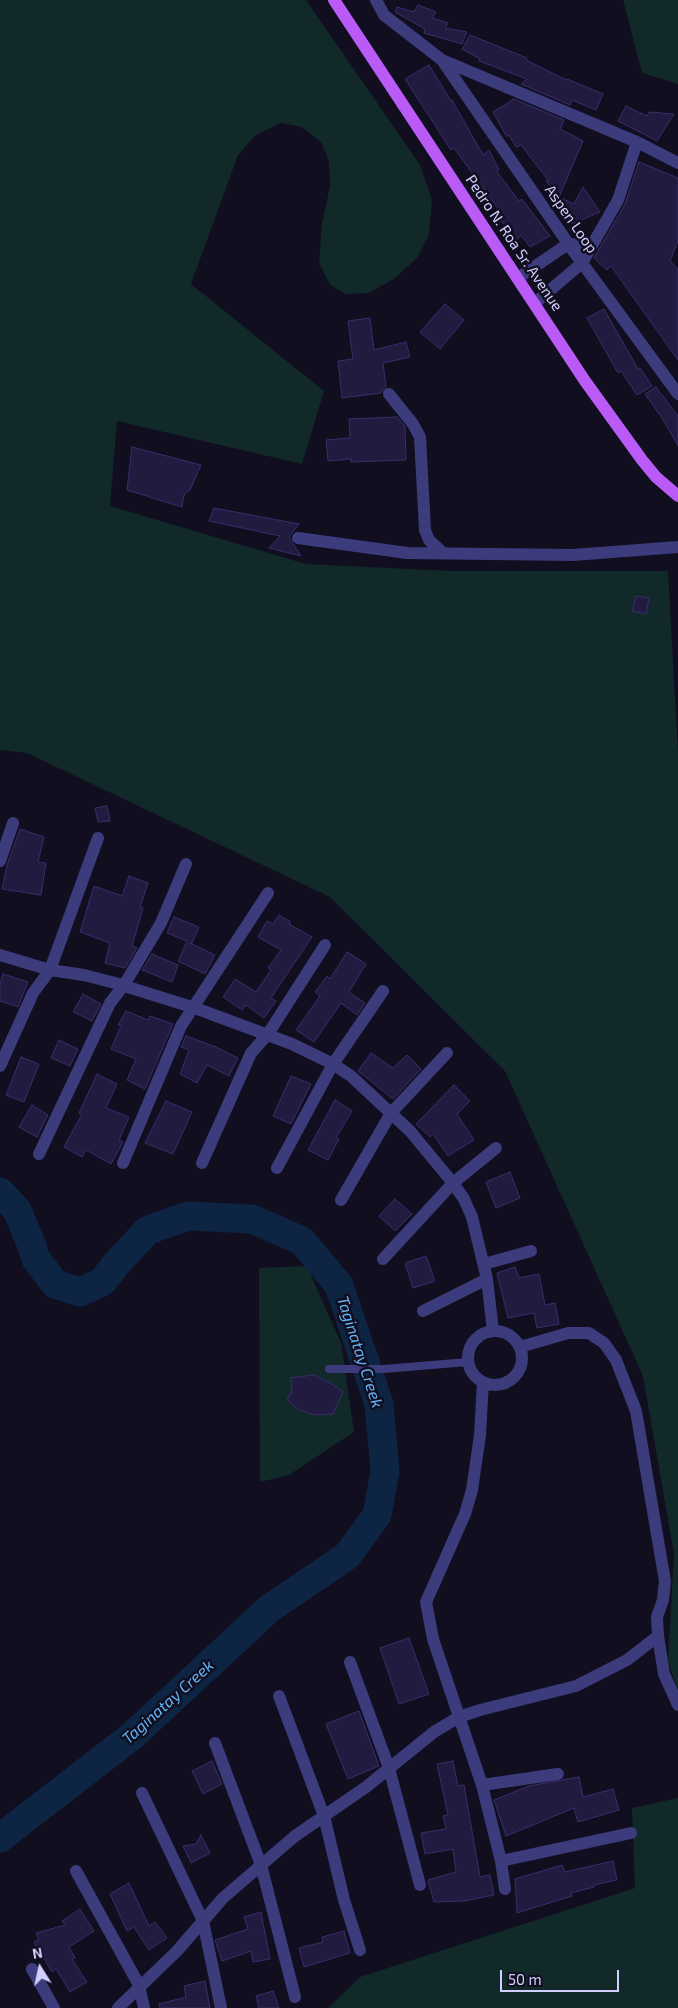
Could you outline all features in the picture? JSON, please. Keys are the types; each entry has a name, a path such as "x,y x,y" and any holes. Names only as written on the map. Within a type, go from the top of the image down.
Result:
{"main road":[{"name":"Pedro N. Roa Sr. Avenue","path":"334,0 423,138 535,303 585,381 630,445 656,477 678,496"}],"street":[{"path":"376,0 384,15 442,60 637,142 678,163"},
{"name":"Aspen Loop","path":"442,60 568,244 678,394"},
{"path":"535,303 582,263 618,200 637,142"},
{"path":"518,278 568,244 592,245"},
{"path":"389,394 413,424 420,437 425,530 428,540 443,553"},
{"path":"298,538 407,554 573,555 678,547"},
{"path":"0,861 13,823"},
{"path":"0,1066 33,993 50,970 98,838"},
{"path":"39,1154 110,1003 124,986 161,923 186,864"},
{"path":"123,1163 181,1026 195,1008 268,893"},
{"path":"202,1163 251,1053 268,1034 325,945"},
{"path":"0,955 50,970 84,975 124,986 195,1008 268,1034 332,1064 370,1091 410,1130 453,1182 472,1217 487,1279 493,1331"},
{"path":"277,1168 332,1064 383,991"},
{"path":"341,1200 391,1113 448,1053"},
{"path":"383,1259 453,1182 496,1148"},
{"path":"484,1264 531,1251"},
{"path":"423,1311 487,1279"},
{"path":"493,1331 509,1335 520,1347 522,1361 517,1374 512,1380 498,1385 483,1382 476,1377 468,1362 469,1351 474,1341 482,1334 493,1331"},
{"path":"520,1347 568,1333 589,1333 604,1344 616,1360 636,1411 665,1581 663,1600 657,1617 658,1636 664,1674 678,1705"},
{"path":"483,1382 480,1435 472,1490 465,1514 426,1602 433,1639 482,1785 502,1860 505,1889"},
{"path":"118,2008 177,1951 223,1898 295,1836 389,1768 434,1732 459,1717 576,1686 626,1660 658,1636"},
{"path":"350,1662 389,1768 420,1885"},
{"path":"279,1696 324,1816 344,1900 360,1950"},
{"path":"215,1743 261,1865 295,1997"},
{"path":"482,1785 558,1774"},
{"path":"142,1793 203,1921 221,2008"},
{"path":"502,1860 631,1833"},
{"path":"76,1872 139,1986 144,2008"},
{"path":"32,1969 54,2008"}],"lane":[{"path":"329,1369 384,1369 468,1362"}],"green space":[{"path":"0,0 306,0 420,165 432,200 429,234 417,258 395,278 369,293 346,294 330,285 319,263 322,224 330,186 329,161 321,142 302,127 281,123 256,135 238,155 191,284 324,391 302,464 117,421 110,506 306,564 451,571 668,571 678,752 678,1692 668,1661 674,1554 643,1376 505,1071 330,897 27,753 0,750"},
{"path":"623,0 678,0 678,84 642,73"},
{"path":"307,1266 341,1343 354,1432 289,1475 260,1482 259,1268"},
{"path":"678,1798 678,2008 328,2008 360,1977 635,1888 632,1808"}],"building":[{"path":"418,5 436,12 432,18 448,23 445,28 467,32 462,44 424,33 425,29 395,12 397,7 414,12"},
{"path":"470,35 527,58 526,60 566,80 603,94 596,110 572,100 570,105 521,84 527,79 479,61 480,59 462,49"},
{"path":"429,65 452,100 483,155 489,150 499,170 497,172 519,201 522,199 550,236 530,247 521,235 517,240 498,217 502,214 454,148 451,150 405,79"},
{"path":"514,99 564,120 560,129 583,141 559,197 521,145 516,147 509,135 507,137 493,112"},
{"path":"626,106 647,116 649,112 674,114 657,141 618,121"},
{"path":"639,162 678,178 678,241 670,261 678,269 678,360 611,266 607,270 594,258 625,204"},
{"path":"583,187 600,212 572,224 559,197 574,204"},
{"path":"445,304 464,320 440,349 420,332"},
{"path":"604,309 638,369 640,368 652,386 637,395 621,371 618,373 587,318"},
{"path":"370,318 374,350 406,342 410,357 383,363 386,387 381,393 342,398 338,361 353,359 348,321"},
{"path":"656,387 678,416 678,446 664,421 645,394"},
{"path":"397,417 405,426 406,460 351,462 351,459 328,461 326,440 350,438 349,419"},
{"path":"132,447 201,465 190,490 184,495 182,507 127,490"},
{"path":"214,508 299,524 289,537 301,556 269,548 280,536 209,521"},
{"path":"636,596 649,598 646,614 632,611"},
{"path":"107,806 110,821 98,822 95,808"},
{"path":"20,829 44,837 38,862 46,863 41,895 2,889 7,865"},
{"path":"129,876 148,883 140,907 143,908 132,946 137,948 125,968 105,963 110,943 80,932 94,886 122,896"},
{"path":"279,915 291,922 289,924 312,937 271,998 276,1001 264,1018 246,1005 242,1010 223,997 235,979 256,992 271,970 268,968 281,950 258,937 267,921 273,924"},
{"path":"174,917 199,927 192,943 190,943 215,955 205,974 178,961 187,941 167,933"},
{"path":"347,952 366,964 349,992 365,1003 357,1015 341,1003 314,1042 296,1030 320,996 315,992 327,976 330,979"},
{"path":"152,954 178,965 172,982 142,970"},
{"path":"3,974 28,982 18,1007 0,1001 0,984"},
{"path":"83,994 101,1004 92,1021 73,1012"},
{"path":"126,1011 148,1020 150,1016 173,1024 145,1089 127,1080 136,1059 111,1049 121,1026 118,1025"},
{"path":"186,1036 216,1047 238,1058 229,1076 207,1065 197,1083 180,1074 189,1050 181,1047"},
{"path":"59,1040 78,1049 70,1066 51,1058"},
{"path":"371,1053 393,1068 407,1055 421,1069 393,1099 358,1071"},
{"path":"21,1057 39,1064 24,1102 6,1095"},
{"path":"97,1074 117,1084 106,1108 129,1117 119,1140 123,1142 111,1164 86,1150 82,1157 64,1147 82,1114 79,1113"},
{"path":"291,1076 311,1084 291,1124 273,1116"},
{"path":"454,1085 470,1101 457,1114 474,1140 448,1156 433,1134 430,1137 416,1124"},
{"path":"335,1100 352,1111 336,1138 339,1139 328,1160 308,1150"},
{"path":"166,1101 192,1112 173,1154 145,1143"},
{"path":"32,1105 48,1115 37,1137 19,1127"},
{"path":"510,1172 520,1198 496,1208 486,1182"},
{"path":"395,1199 412,1214 395,1231 379,1216"},
{"path":"426,1256 435,1281 413,1288 405,1263"},
{"path":"515,1267 519,1278 539,1274 545,1305 555,1303 559,1324 537,1328 534,1313 508,1318 497,1273"},
{"path":"313,1375 329,1382 343,1392 333,1414 315,1415 299,1410 287,1400 292,1391 291,1378"},
{"path":"409,1638 429,1694 399,1704 380,1648"},
{"path":"359,1711 379,1766 348,1779 326,1724"},
{"path":"212,1761 222,1784 203,1794 192,1771"},
{"path":"453,1761 458,1786 464,1785 480,1877 490,1875 494,1895 464,1901 434,1902 428,1880 456,1872 453,1849 425,1854 421,1833 446,1829 443,1816 448,1815 437,1764"},
{"path":"579,1777 583,1797 613,1789 619,1810 578,1822 574,1808 506,1836 494,1800 529,1786"},
{"path":"201,1835 210,1853 191,1863 183,1846 196,1844"},
{"path":"613,1861 617,1880 594,1885 594,1887 571,1893 572,1896 517,1913 515,1879 562,1865 565,1872"},
{"path":"129,1883 149,1926 155,1922 167,1938 149,1950 134,1927 127,1931 110,1894"},
{"path":"80,1909 94,1931 69,1947 75,1958 72,1959 87,1982 70,1992 56,1969 52,1972 34,1942 39,1939 36,1933 65,1925 62,1921"},
{"path":"261,1912 270,1959 253,1962 251,1951 222,1961 215,1940 248,1929 244,1917"},
{"path":"344,1931 350,1953 304,1967 299,1948 323,1942 322,1937"},
{"path":"205,1981 210,2008 160,2008 159,2004 186,1997 184,1986"},
{"path":"273,1991 279,2008 259,2008 256,1996"}],"waterway":[{"name":"Taginatay Creek","path":"0,1192 17,1210 36,1259 55,1284 80,1292 102,1282 148,1230 188,1216 252,1219 302,1241 339,1285 379,1404 385,1471 377,1515 347,1556 270,1608 132,1736 0,1838"}]}
